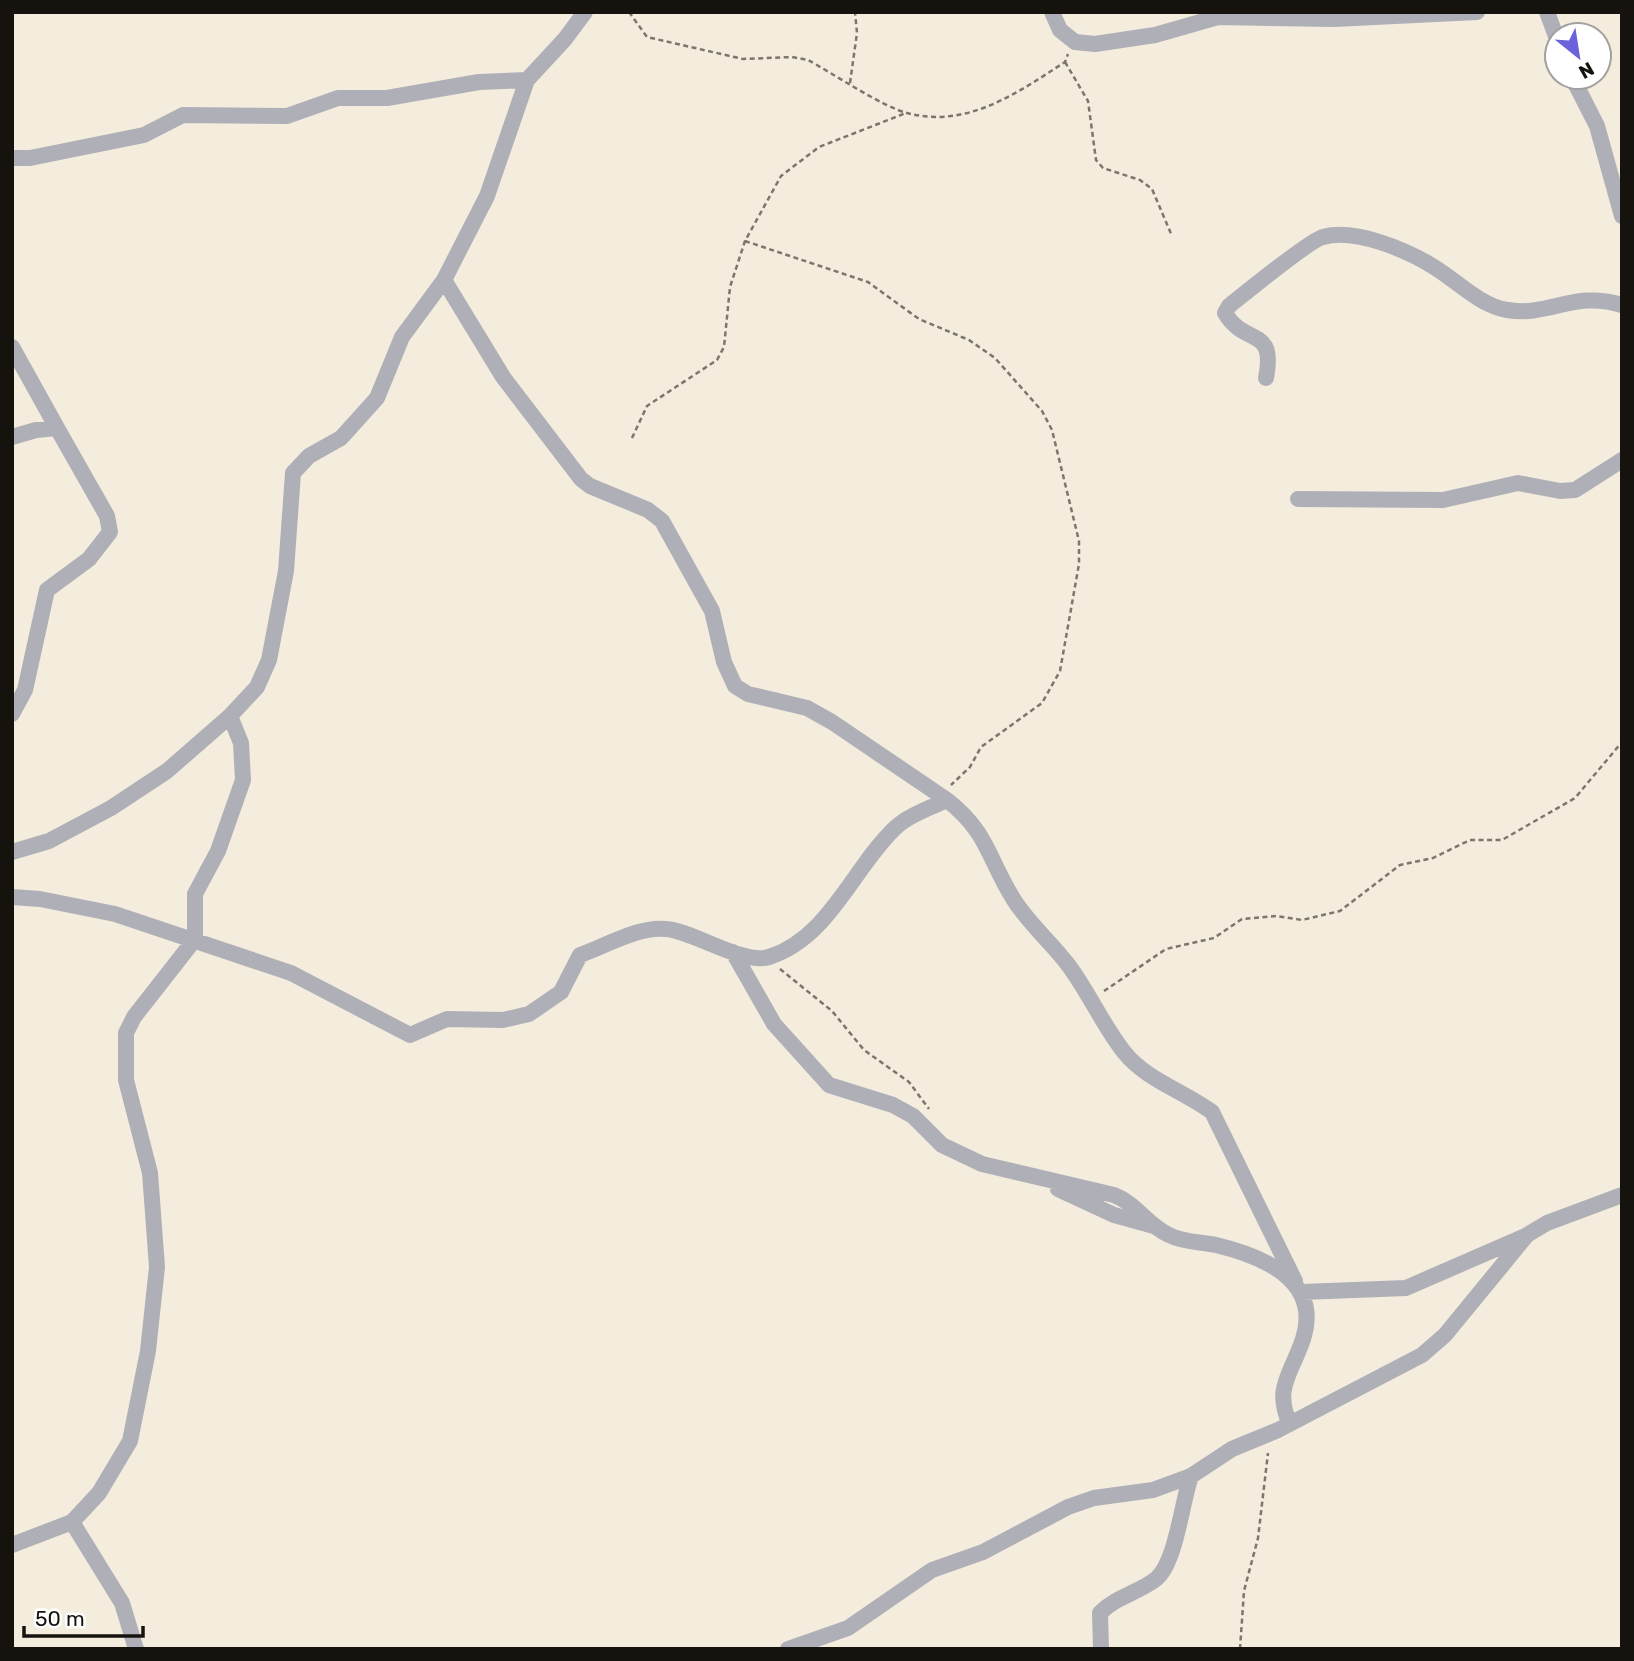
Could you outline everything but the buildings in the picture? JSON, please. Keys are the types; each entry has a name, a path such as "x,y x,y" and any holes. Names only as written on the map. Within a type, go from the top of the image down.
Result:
{"street":[{"path":"12,852 49,841 111,808 167,771 230,716 257,687 270,660 286,571 293,473 309,456 341,438 377,398 402,337 444,280 486,196 527,80 565,39 584,12"},
{"path":"1052,12 1060,30 1075,42 1095,44 1156,35 1236,14 1334,19 1477,12"},
{"path":"12,158 30,158 144,135 183,115 287,116 338,98 387,98 478,82 527,80"},
{"path":"1579,91 1597,126 1622,216"},
{"path":"1266,378 1270,359 1268,349 1262,341 1233,327 1225,313 1228,306 1322,237 1365,238 1390,244 1433,266 1482,300 1507,310 1542,309 1577,299 1604,299 1622,305"},
{"path":"444,280 503,377 582,480 590,486 648,510 662,521 712,611 724,662 735,686 748,694 807,708 943,796 970,818 983,836 1015,901 1057,950 1093,999 1123,1051 1154,1078 1189,1095 1212,1112 1298,1286 1307,1317 1303,1338 1282,1389 1284,1427"},
{"path":"12,347 107,516 110,532 89,559 47,590 25,690 12,714"},
{"path":"12,437 36,430 57,428"},
{"path":"1298,499 1443,500 1518,483 1560,491 1575,490 1622,460"},
{"path":"12,1545 72,1522 99,1493 130,1441 151,1323 157,1267 150,1173 126,1080 126,1033 134,1017 195,939 195,894 218,851 243,780 241,743 230,716"},
{"path":"14,901 40,899 115,914 195,939 291,972 410,1035 447,1019 503,1020 529,1014 561,992 580,955 650,929 669,929 733,952 766,958 793,945 830,912 894,829 943,796"},
{"path":"733,952 774,1024 829,1085 893,1105 913,1115 942,1145 982,1164 1114,1195 1131,1202 1169,1236 1218,1245 1273,1264 1298,1286 1406,1288 1527,1235 1547,1223 1622,1195"},
{"path":"788,1649 848,1628 932,1570 983,1552 1068,1507 1094,1498 1153,1490 1191,1476 1232,1450 1284,1427 1422,1355 1445,1335 1527,1235"},
{"path":"1101,1649 1100,1613 1113,1600 1141,1590 1160,1576 1172,1549 1191,1476"},
{"path":"72,1522 122,1603 136,1649"}],"path":[{"path":"629,12 647,37 743,59 792,57 807,60 906,113 955,117 971,114 1010,97 1065,62 1075,42"},
{"path":"850,83 858,33 855,12"},
{"path":"1065,62 1087,101 1096,160 1103,168 1140,180 1152,189 1172,236"},
{"path":"632,438 648,406 717,360 724,347 730,287 745,241 781,176 819,147 906,113"},
{"path":"745,241 868,282 919,319 969,340 995,358 1042,411 1052,430 1079,541 1079,564 1060,671 1042,703 981,747 971,767 943,796"},
{"path":"1093,999 1166,949 1214,937 1242,919 1276,916 1302,920 1340,911 1400,865 1433,858 1470,840 1503,839 1575,798 1622,742"},
{"path":"766,958 832,1011 863,1050 909,1082 932,1113"},
{"path":"1240,1649 1244,1591 1258,1538 1265,1459 1284,1427"}]}
